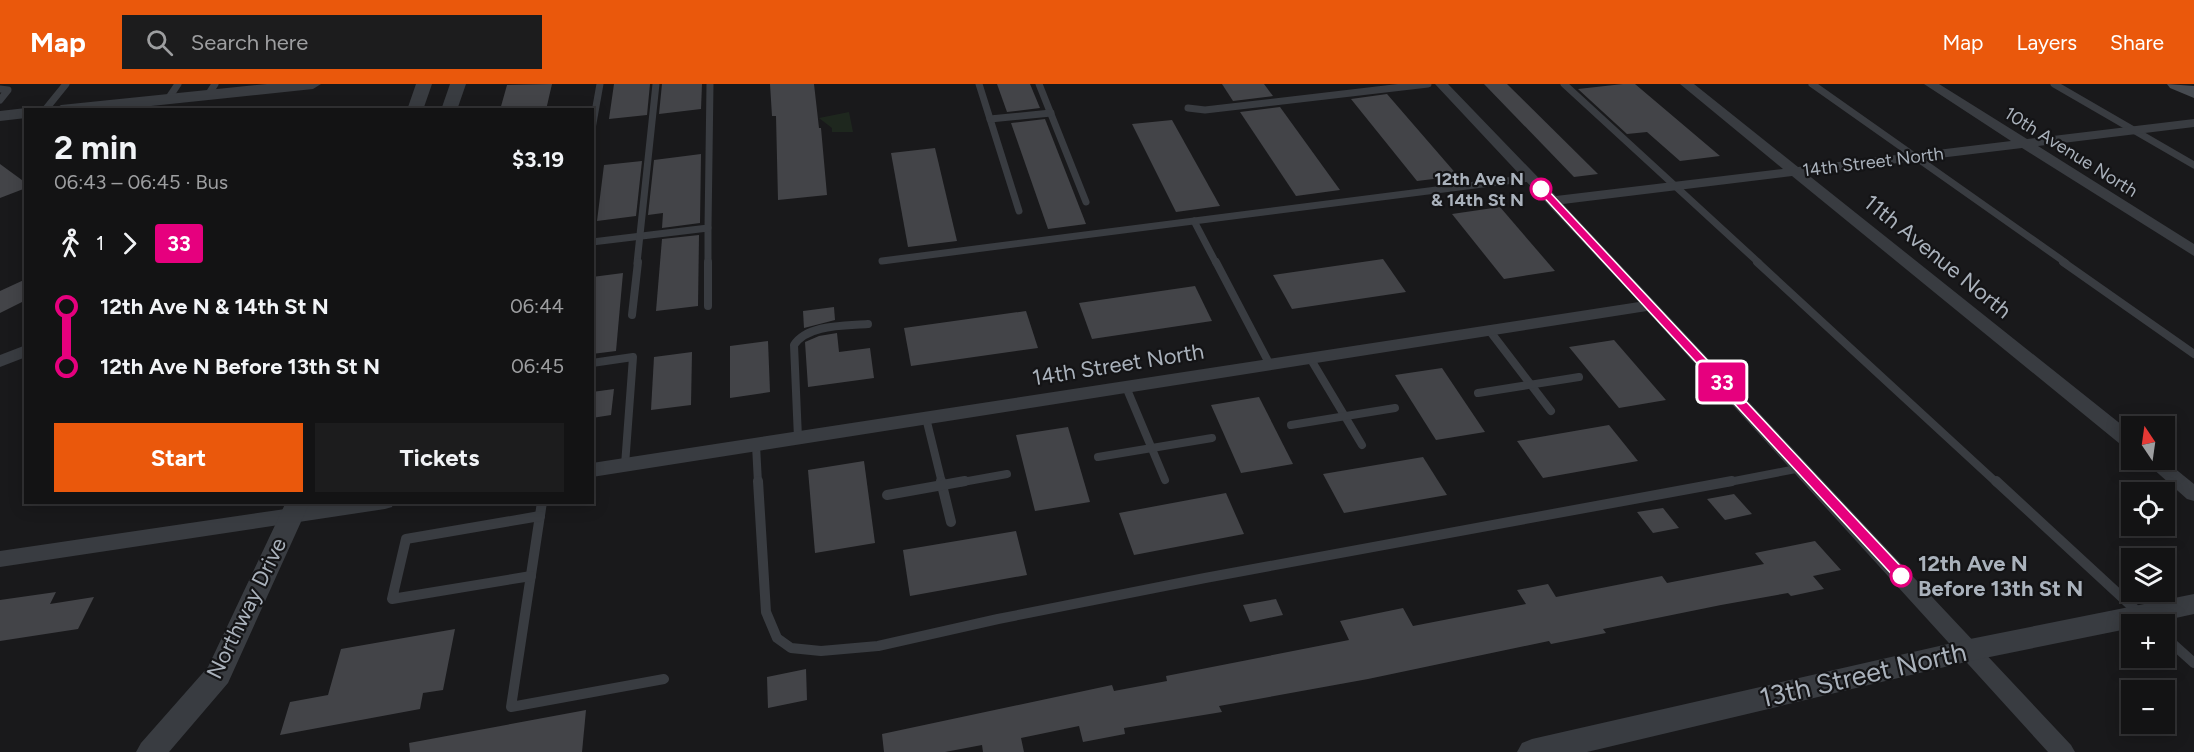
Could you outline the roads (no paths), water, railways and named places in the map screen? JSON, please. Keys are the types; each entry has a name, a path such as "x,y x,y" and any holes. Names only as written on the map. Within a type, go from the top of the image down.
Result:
{"main road":[{"path":"2176,84 2194,93"}],"street":[{"path":"90,108 168,99 211,89 313,84"},
{"path":"416,108 424,84"},
{"path":"450,108 458,84"},
{"path":"1441,84 1651,305 2063,752"},
{"name":"11th Avenue North","path":"1686,84 2121,434"},
{"name":"10th Avenue North","path":"1930,84 2194,251"},
{"path":"0,116 24,113"},
{"name":"14th Street North","path":"1553,201 2194,123"},
{"name":"14th Street North","path":"594,470 1651,305"},
{"path":"0,361 24,351"},
{"path":"2165,470 2194,494"},
{"path":"0,559 294,507 349,504"},
{"name":"Northway Drive","path":"151,752 218,675 294,507"},
{"name":"13th Street North","path":"2162,614 2194,604"},
{"name":"13th Street North","path":"1532,752 1970,650 2121,623"}],"lane":[{"path":"47,108 66,84"},
{"path":"168,99 178,84"},
{"path":"594,118 600,84"},
{"path":"632,315 656,84"},
{"path":"708,306 710,84"},
{"path":"979,84 1019,211"},
{"path":"1039,84 1086,202"},
{"path":"1188,108 1205,110 1428,84"},
{"path":"1564,84 2141,614"},
{"path":"1812,84 2194,354"},
{"path":"2054,84 2194,165"},
{"path":"0,89 8,90 0,100"},
{"path":"990,119 1051,113"},
{"path":"882,261 1530,178"},
{"path":"1194,221 1270,365"},
{"path":"594,242 708,228"},
{"path":"798,438 795,340 806,333 868,324"},
{"path":"1489,330 1551,411"},
{"path":"594,363 633,357 626,465"},
{"path":"1310,358 1362,445"},
{"path":"1478,393 1579,377"},
{"path":"1126,387 1166,480"},
{"path":"1291,425 1395,408"},
{"path":"926,418 951,522"},
{"path":"1098,457 1212,438"},
{"path":"756,445 766,612 777,638 791,648 821,651 878,646 998,619 1205,578 1536,519 1801,468"},
{"path":"887,495 1007,474"},
{"path":"542,504 512,707 664,679"},
{"path":"531,576 392,599 406,539 540,516"},
{"path":"2175,646 2194,663"}],"place":[{"name":"12th Ave N & 14th St N","path":"1541,189"},
{"name":"12th Ave N Before 13th St N","path":"1901,576"}]}
